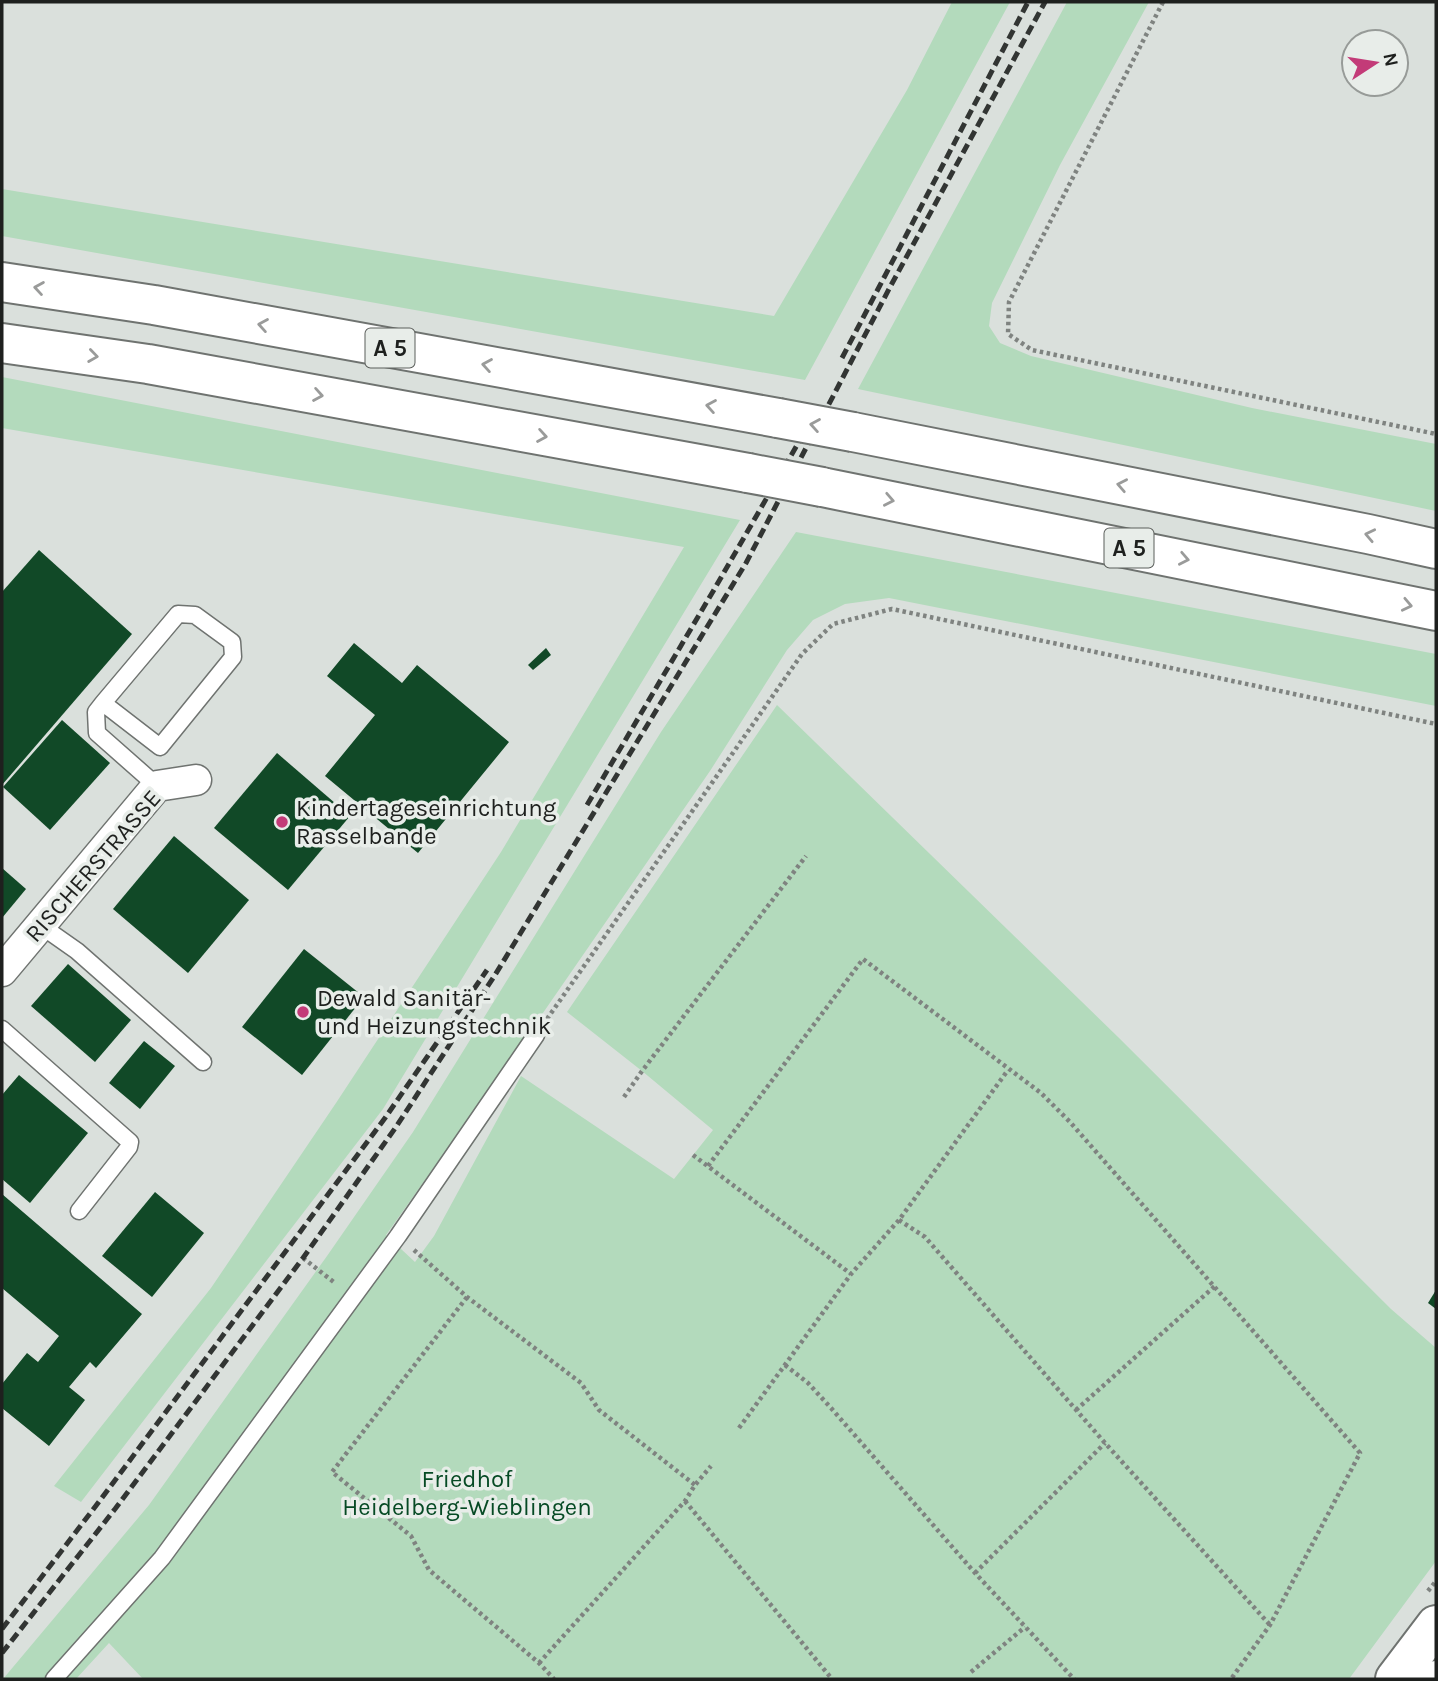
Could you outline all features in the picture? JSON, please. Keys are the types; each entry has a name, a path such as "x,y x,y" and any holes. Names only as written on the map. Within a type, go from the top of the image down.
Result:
{"main road":[{"name":"A 5","path":"2,282 154,305 853,432 1368,534 1436,550"},
{"name":"A 5","path":"2,343 148,364 822,486 1436,611"},
{"path":"1395,1679 1436,1625"}],"street":[{"name":"RISCHERSTRASSE","path":"2,971 157,786 196,780"},
{"path":"1431,1679 1436,1676"}],"lane":[{"path":"103,703 160,747 233,657 232,642 195,615 178,614 103,703 96,712 97,733 157,786"},
{"path":"40,925 77,951 203,1062"},
{"path":"2,1029 130,1142 129,1147 79,1211"},
{"path":"54,1679 162,1558 398,1236 536,1035"}],"path":[{"path":"1163,2 1009,302 1008,334 1032,350 1436,435"},
{"path":"536,1035 802,654 833,624 892,609 1436,724"},
{"path":"624,1097 806,856"},
{"path":"708,1166 863,959 1041,1093 1070,1122 1360,1453 1270,1625 1231,1679"},
{"path":"739,1428 851,1274 899,1220 1009,1070"},
{"path":"693,1155 851,1274"},
{"path":"899,1220 925,1237 1105,1443 1270,1625"},
{"path":"398,1236 467,1297 581,1383 599,1410 695,1485"},
{"path":"303,1258 333,1282"},
{"path":"1076,1410 1215,1286"},
{"path":"467,1297 332,1472 411,1536 429,1570 539,1663 554,1679"},
{"path":"785,1366 808,1383 975,1573 1074,1679"},
{"path":"975,1573 1105,1443"},
{"path":"539,1663 685,1501 711,1466"},
{"path":"685,1501 832,1679"},
{"path":"971,1672 1025,1626"}],"green space":[{"path":"952,2 1010,2 805,380 2,236 2,189 774,316 907,90"},
{"path":"1067,2 1149,2 1060,165 992,303 989,326 1000,343 1031,356 1252,408 1436,444 1436,511 858,389"},
{"path":"2,377 740,520 383,1109 81,1502 54,1486 211,1288 336,1103 501,852 684,547 2,428"},
{"name":"Friedhof Heidelberg-Wieblingen","path":"796,532 1436,654 1436,706 889,598 845,604 813,620 787,650 710,771 386,1235 415,1262 434,1236 521,1076 674,1179 713,1130 567,1012 777,705 1118,1037 1391,1309 1436,1348 1436,1561 1349,1679 143,1679 109,1643 76,1679 3,1679 149,1505 413,1132 661,732"}],"building":[{"path":"39,550 132,634 2,785 2,592"},
{"path":"354,643 402,683 417,665 509,742 418,853 325,776 375,715 327,676"},
{"path":"546,648 551,655 533,670 528,665"},
{"path":"62,720 110,763 50,830 3,787"},
{"name":"Kindertageseinrichtung Rasselbande","path":"277,753 350,816 288,890 214,828"},
{"path":"174,836 249,900 188,973 113,909"},
{"path":"2,868 26,889 2,918"},
{"name":"Dewald Sanitär- und Heizungstechnik","path":"304,949 364,997 302,1075 242,1027"},
{"path":"68,964 131,1020 95,1062 31,1006"},
{"path":"144,1041 175,1066 140,1109 109,1083"},
{"path":"19,1075 88,1133 30,1203 2,1179 2,1095"},
{"path":"155,1192 204,1233 152,1297 102,1256"},
{"path":"2,1194 142,1314 96,1368 90,1362 69,1387 85,1400 49,1446 2,1408 2,1384 27,1353 38,1362 59,1336 2,1288"},
{"path":"1436,1290 1436,1309 1428,1303"}],"railway":[{"path":"842,358 1028,2"},
{"path":"2,1653 115,1509 303,1258 396,1127 495,975 746,563 889,289 1045,2"},
{"path":"587,805 800,440"},
{"path":"2,1629 385,1118 487,970"}],"place":[{"name":"Kindertageseinrichtung Rasselbande","path":"282,822"},
{"name":"Dewald Sanitär- und Heizungstechnik","path":"303,1012"}]}
